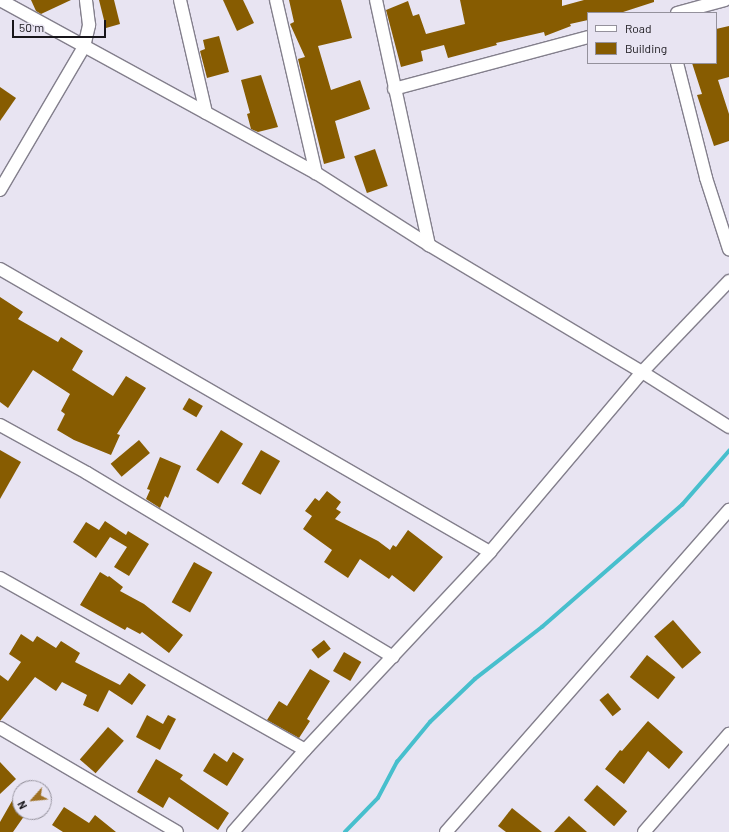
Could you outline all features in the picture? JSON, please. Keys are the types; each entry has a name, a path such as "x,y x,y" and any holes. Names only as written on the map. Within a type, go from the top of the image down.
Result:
{"street":[{"path":"0,0 316,174 642,372 729,427"},
{"path":"0,190 84,47 90,25 86,0"},
{"path":"180,0 206,113"},
{"path":"276,0 316,174"},
{"path":"376,0 394,89 429,244"},
{"path":"681,12 725,0"},
{"path":"394,89 587,37"},
{"path":"678,64 706,178 729,249"},
{"path":"0,269 490,552"},
{"path":"233,832 305,750 490,552 642,372 729,281"},
{"path":"0,425 87,473 393,657"},
{"path":"446,832 729,510"},
{"path":"0,578 305,750"},
{"path":"0,728 177,832"},
{"path":"644,832 729,734"}],"building":[{"path":"31,0 71,0 41,14 36,11"},
{"path":"99,0 114,0 120,24 106,28"},
{"path":"223,0 243,0 254,23 237,31"},
{"path":"289,0 341,0 352,38 318,46 331,90 360,80 370,109 335,121 345,158 324,164 298,59 305,57 290,24 294,22"},
{"path":"460,0 562,0 562,6 584,0 654,0 654,2 623,12 587,12 587,20 570,24 571,26 545,36 544,32 496,43 497,45 448,58 444,45 421,51 423,61 401,67 386,10 408,1 413,16 419,14 426,34 465,24"},
{"path":"729,26 729,77 718,80 729,114 729,141 714,146 697,95 702,94 692,64 717,64 717,29"},
{"path":"219,36 229,72 207,78 200,51 205,49 203,40"},
{"path":"261,75 278,127 258,132 251,129 247,114 250,113 241,80"},
{"path":"0,87 16,98 0,121"},
{"path":"375,149 388,186 367,193 354,156"},
{"path":"0,297 23,312 18,319 58,342 61,337 83,351 72,370 113,396 126,376 146,388 117,434 120,435 111,455 74,440 57,430 65,414 61,411 70,394 33,370 8,408 0,402"},
{"path":"189,398 203,406 196,417 182,409"},
{"path":"221,430 243,444 218,484 196,470"},
{"path":"139,440 150,453 122,477 111,464"},
{"path":"0,450 21,462 0,499"},
{"path":"261,450 280,461 261,495 241,484"},
{"path":"160,457 181,466 168,498 165,496 160,508 146,499 150,490 147,489"},
{"path":"327,491 341,502 336,509 341,512 335,519 378,541 390,550 393,545 396,547 408,530 443,557 414,592 392,575 389,579 360,559 348,578 324,562 332,550 303,529 312,516 305,511 315,498 319,501"},
{"path":"105,521 126,535 128,531 149,544 129,576 114,567 127,547 110,537 96,558 73,542 86,522 99,530"},
{"path":"194,562 212,572 190,612 172,602"},
{"path":"100,572 108,577 109,576 123,587 120,591 144,604 183,635 169,653 142,632 140,634 127,627 125,630 80,605"},
{"path":"673,620 701,652 682,669 654,636"},
{"path":"21,634 33,642 37,636 56,648 61,641 80,653 75,662 120,685 129,673 146,685 132,705 109,690 98,712 83,705 87,695 62,682 56,691 35,677 0,721 0,675 8,681 21,662 9,654"},
{"path":"324,640 331,649 318,659 311,650"},
{"path":"344,652 361,662 350,681 333,671"},
{"path":"647,655 675,677 658,699 630,677"},
{"path":"310,669 330,681 307,719 310,721 299,738 267,720 279,701 287,706"},
{"path":"608,693 621,709 613,716 599,700"},
{"path":"147,715 163,724 168,715 176,719 160,750 136,737"},
{"path":"648,721 683,752 669,769 648,751 624,784 605,769 620,750 622,751"},
{"path":"108,727 124,741 96,773 80,759"},
{"path":"233,752 244,759 227,786 203,771 214,753 227,762"},
{"path":"156,759 183,775 180,779 229,813 218,830 169,797 163,808 137,792"},
{"path":"0,762 16,779 12,780 12,783 0,794"},
{"path":"597,785 627,811 614,826 584,800"},
{"path":"12,801 12,820 21,820 13,832 0,832 0,822"},
{"path":"64,807 89,823 95,815 116,832 63,832 52,825"},
{"path":"512,808 542,832 506,832 498,826"},
{"path":"569,816 587,832 554,832"}],"waterway":[{"path":"345,832 378,798 397,762 430,722 475,679 542,627 682,505 729,451"}]}
